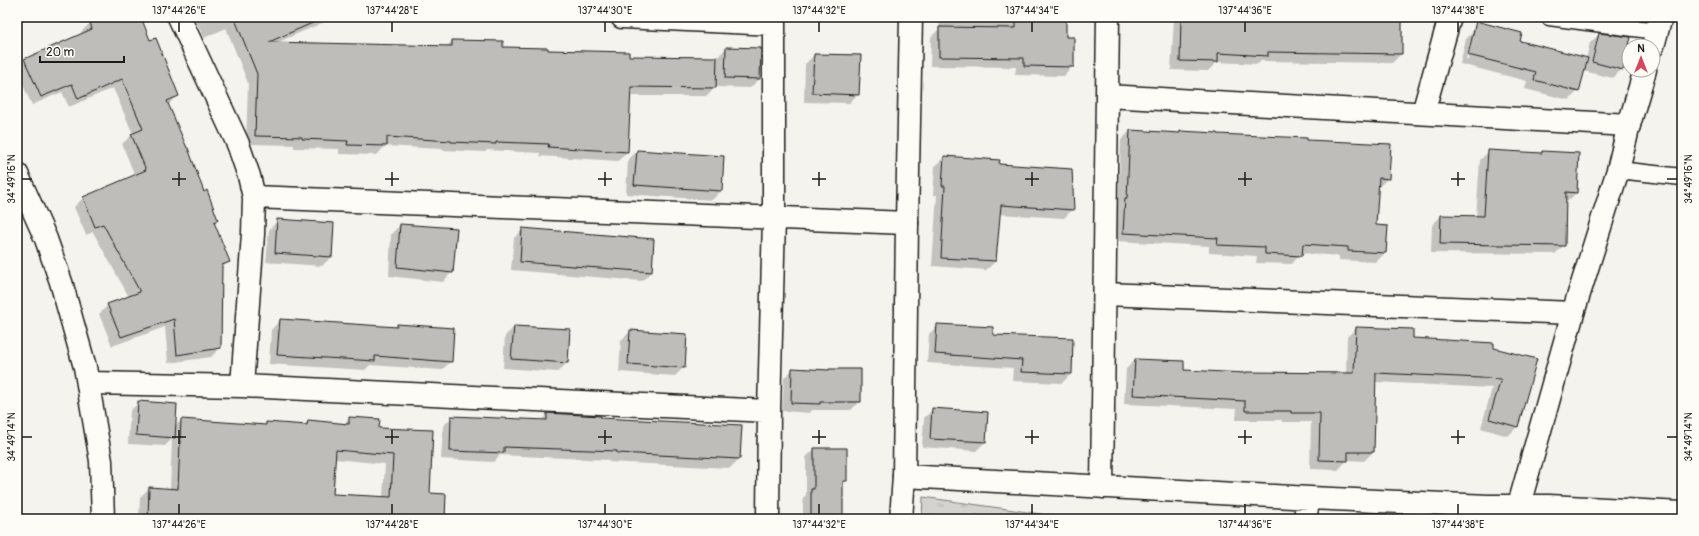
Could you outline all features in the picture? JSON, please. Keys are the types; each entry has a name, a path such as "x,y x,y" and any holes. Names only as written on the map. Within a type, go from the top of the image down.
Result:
{"street":[{"path":"179,17 238,144 249,176 254,197 253,234 242,386"},
{"path":"622,17 774,20 774,218 768,519"},
{"path":"901,519 904,476 911,17"},
{"path":"1102,487 1108,17"},
{"path":"1423,113 1450,17"},
{"path":"1517,513 1573,313 1618,170 1643,78"},
{"path":"1107,96 1629,126"},
{"path":"17,174 46,238 78,336 89,383 101,461 103,519"},
{"path":"254,197 907,223"},
{"path":"1105,294 1573,313"},
{"path":"89,383 242,386 769,411"},
{"path":"904,476 1310,498 1517,513 1549,506 1682,513"},
{"path":"1304,519 1310,498"}],"lane":[{"path":"1550,17 1657,31"},
{"path":"1618,170 1682,177"}],"green space":[{"path":"923,497 1076,519 922,519"}],"building":[{"path":"101,17 141,17 150,40 156,38 179,96 167,101 188,148 204,192 207,190 218,220 214,222 230,262 222,265 221,348 177,355 174,319 121,337 107,304 140,292 103,224 95,227 83,197 146,170 131,134 143,129 122,79 78,99 72,84 41,97 24,59 92,29 90,22"},
{"path":"234,17 326,17 269,42 452,46 452,40 503,41 503,47 548,48 548,50 629,52 629,56 717,57 716,88 631,87 628,152 548,147 549,144 496,142 496,144 387,137 387,146 347,145 348,141 302,139 302,137 255,136 257,74"},
{"path":"1016,17 1066,17 1066,37 1074,37 1074,67 1024,66 1024,58 939,57 939,27 1016,28"},
{"path":"1181,17 1402,17 1402,54 1268,52 1268,56 1218,53 1218,62 1180,61"},
{"path":"1476,21 1522,33 1520,41 1588,58 1579,92 1534,80 1536,72 1468,55"},
{"path":"1599,33 1631,37 1621,38 1621,69 1592,62"},
{"path":"726,47 761,48 760,79 725,78"},
{"path":"814,54 861,55 859,95 812,93"},
{"path":"1130,130 1180,133 1180,131 1391,144 1389,179 1379,178 1376,225 1388,226 1386,253 1348,251 1348,247 1303,244 1302,256 1265,254 1265,247 1217,245 1218,238 1123,233 1125,198 1127,198"},
{"path":"637,150 724,156 722,191 634,185"},
{"path":"1488,150 1542,153 1542,151 1579,153 1577,193 1566,192 1565,246 1440,244 1441,215 1484,216"},
{"path":"944,156 1000,160 999,164 1072,169 1074,210 1001,205 996,261 941,258 945,186 942,186"},
{"path":"277,219 334,223 332,257 275,253"},
{"path":"400,224 457,228 453,273 397,267"},
{"path":"522,228 654,239 652,272 520,262"},
{"path":"280,319 397,327 397,324 454,328 452,362 375,356 375,361 277,355"},
{"path":"937,324 993,327 993,335 1073,338 1072,374 1021,372 1022,360 935,354"},
{"path":"514,326 570,329 568,363 511,359"},
{"path":"1356,327 1413,329 1413,338 1494,343 1494,348 1537,359 1518,427 1489,419 1501,379 1376,373 1374,452 1348,452 1348,461 1319,460 1320,413 1291,413 1291,411 1245,411 1245,401 1133,395 1135,359 1184,361 1184,370 1246,373 1354,373"},
{"path":"630,330 687,334 685,368 628,364"},
{"path":"792,368 829,370 861,369 861,402 820,402 820,404 791,403"},
{"path":"138,401 177,404 175,438 136,435"},
{"path":"932,408 988,412 986,442 930,439"},
{"path":"547,413 601,416 601,418 742,425 740,459 617,453 617,451 504,447 504,453 450,451 451,416 547,420"},
{"path":"349,417 380,419 379,428 433,430 430,493 446,494 445,519 345,519 288,517 288,519 148,519 149,487 178,489 181,419 266,425 266,422 307,425 308,420 349,424","holes":["336,450 393,455 391,497 333,494"]},
{"path":"814,448 847,448 847,481 843,481 843,519 811,519 811,489 814,489"}]}
